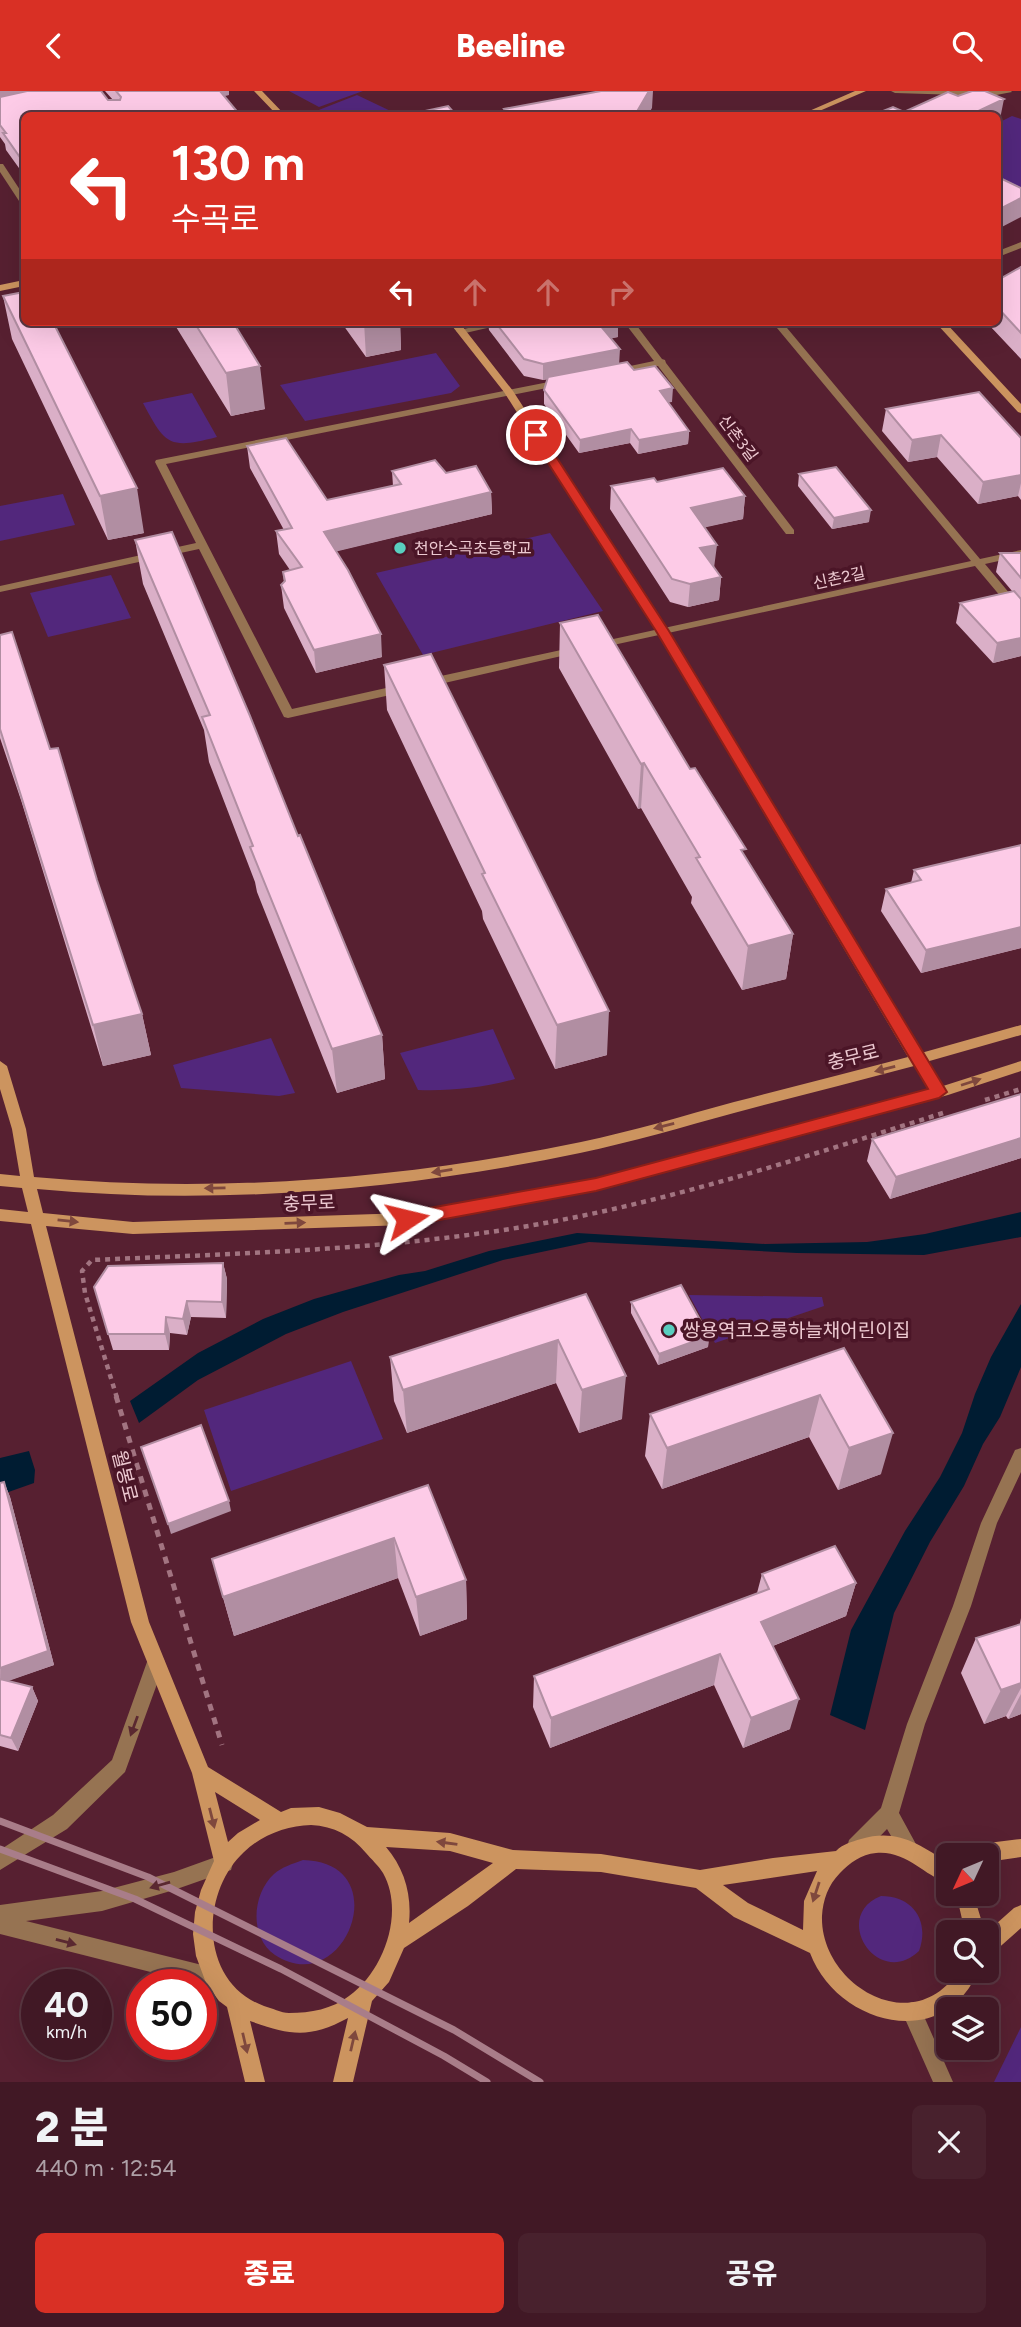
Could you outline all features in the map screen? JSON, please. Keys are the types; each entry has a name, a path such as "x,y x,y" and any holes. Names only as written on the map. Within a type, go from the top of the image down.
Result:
{"street":[{"path":"258,91 278,112"},
{"path":"814,112 862,91"},
{"path":"895,91 980,94 1008,92"},
{"path":"0,166 21,198"},
{"path":"1001,253 1021,244"},
{"path":"0,288 21,284"},
{"name":"신촌3길","path":"632,326 790,532"},
{"path":"780,326 1021,614"},
{"path":"944,326 1021,410"},
{"path":"458,327 508,391 662,631 939,1092"},
{"path":"608,373 662,362"},
{"path":"0,589 203,545 160,462 508,391 582,379"},
{"name":"신촌2길","path":"203,545 288,714 1021,553"},
{"name":"충무로","path":"0,1180 134,1190 282,1187 415,1175 579,1147 918,1061 1021,1030"},
{"path":"0,1066 19,1129 28,1184"},
{"name":"충무로","path":"0,1215 132,1228 407,1219 596,1184 939,1092 1021,1066"},
{"name":"월봉로","path":"28,1184 140,1622 201,1773 224,1863"},
{"path":"962,1983 945,2000 921,2011 893,2012 866,2004 842,1987 823,1962 813,1935 811,1906 819,1881 835,1860 856,1847 889,1814 916,1724 962,1605 989,1523 1021,1455"},
{"path":"0,1861 60,1822 119,1766 156,1662"},
{"path":"201,1773 280,1822"},
{"path":"889,1814 908,1846"},
{"path":"211,1969 203,1945 203,1911 214,1877 234,1849 260,1828 291,1817 323,1817 352,1827 377,1846 394,1874 402,1906 399,1941 385,1973 362,2000 332,2018 298,2025 265,2021 236,2004 217,1982"},
{"path":"364,1836 450,1842 513,1859 601,1863 700,1879 835,1860"},
{"path":"856,1847 882,1842 908,1846 936,1856"},
{"path":"999,1851 1021,1848"},
{"path":"399,1941 461,1899 513,1859"},
{"path":"0,1915 102,1901 174,1881 224,1863"},
{"path":"700,1879 741,1910 818,1947"},
{"path":"999,1934 1021,1915"},
{"path":"0,1924 178,1969"},
{"path":"343,2082 362,2000"},
{"path":"236,2004 255,2082"},
{"path":"912,2012 943,2082"}],"path":[{"path":"981,1101 1021,1089"},
{"path":"222,1745 85,1293 82,1271 92,1260 348,1249 506,1230 689,1192 955,1109"}],"shaded area":[{"path":"289,91 363,91 319,107"},
{"path":"357,95 393,112 314,112"},
{"path":"1012,116 1021,119 1021,199 1001,190 1001,122"},
{"path":"436,353 460,386 451,393 305,421 280,385"},
{"path":"192,393 217,437 178,443 163,435 143,403"},
{"path":"63,494 75,525 0,541 0,506"},
{"path":"550,533 603,611 423,655 376,573"},
{"path":"111,575 131,618 48,637 30,593"},
{"path":"493,1029 515,1079 467,1088 418,1090 400,1053"},
{"path":"271,1038 295,1093 279,1096 181,1088 173,1065"},
{"path":"689,1295 822,1297 824,1306 715,1343"},
{"path":"351,1361 383,1439 231,1491 204,1410"},
{"path":"303,1860 332,1867 349,1882 354,1903 351,1925 340,1946 322,1960 300,1964 275,1955 267,1947 257,1927 256,1915 261,1893 267,1882 280,1869"},
{"path":"881,1896 902,1900 910,1905 920,1920 922,1940 919,1951 904,1961 889,1962 876,1956 866,1946 860,1932 860,1919 866,1906"},
{"path":"1021,2027 1021,2082 994,2082"}],"water":[{"path":"1021,1212 1021,1237 924,1255 797,1253 589,1242 503,1260 343,1312 286,1334 198,1380 139,1423 130,1401 198,1353 263,1319 314,1299 399,1275 425,1271 489,1251 577,1233 765,1244 867,1242 925,1234"},
{"path":"1021,1304 1021,1367 1000,1417 983,1444 964,1486 930,1542 894,1613 865,1730 830,1715 851,1630 905,1531 940,1477 962,1433 991,1357"},
{"path":"29,1451 35,1470 34,1483 0,1495 0,1458"}],"building":[{"path":"27,91 101,91 108,100 120,100 121,97 116,91 220,91 238,112 21,112 21,159 0,125 0,97"},
{"path":"601,91 649,91 637,112 506,112 504,109"},
{"path":"972,91 985,91 1004,99 976,112 904,112 948,92 958,96"},
{"path":"448,106 453,112 420,112"},
{"path":"893,107 904,112 880,112"},
{"path":"1001,178 1021,188 1021,198 1001,208"},
{"path":"1021,267 1021,333 1001,311 1001,278"},
{"path":"21,293 21,326 55,326 137,488 100,496 3,296"},
{"path":"197,326 235,326 260,366 226,373"},
{"path":"498,326 601,326 620,349 543,364 524,359"},
{"path":"627,362 634,370 655,366 673,388 660,391 689,431 639,440 631,429 580,440 544,390 548,377"},
{"path":"979,392 1021,438 1021,475 983,482 941,435 912,440 886,409"},
{"path":"286,438 327,500 401,484 392,471 435,460 446,473 476,466 491,492 324,532 348,570 381,634 314,650 281,585 285,581 283,572 302,567 276,531 292,528 247,446"},
{"path":"836,467 871,510 834,518 799,474"},
{"path":"723,468 745,496 691,508 717,545 700,548 721,577 690,584 672,579 611,486 654,478 657,482"},
{"path":"172,532 382,1035 332,1049 250,847 253,846 202,717 210,715 135,540"},
{"path":"1000,553 1021,553 1021,578"},
{"path":"1014,591 1021,599 1021,638 997,643 960,603"},
{"path":"598,615 690,769 695,768 746,849 741,850 793,934 748,946 696,858 700,857 644,763 641,764 560,623"},
{"path":"12,632 50,749 58,748 97,880 142,1014 93,1025 0,729 0,635"},
{"path":"431,654 609,1011 557,1025 482,874 485,873 384,665"},
{"path":"1021,845 1021,927 926,950 886,889 921,880 914,870"},
{"path":"1021,1094 1021,1138 896,1177 872,1139"},
{"path":"223,1263 222,1302 187,1301 183,1319 166,1317 165,1334 108,1334 94,1287 108,1266"},
{"name":"쌍용역코오롱하늘채어린이집","path":"681,1285 709,1336 659,1354 631,1302"},
{"path":"586,1294 626,1376 582,1390 558,1340 403,1390 390,1357"},
{"path":"844,1348 893,1433 849,1448 820,1395 667,1448 650,1414"},
{"path":"201,1425 229,1501 168,1524 141,1447"},
{"path":"4,1482 48,1651 0,1668 0,1483"},
{"path":"428,1485 466,1580 416,1597 394,1538 223,1597 212,1559"},
{"path":"835,1546 856,1583 761,1622 799,1699 751,1718 720,1654 551,1718 534,1676 769,1589 762,1574"},
{"path":"1021,1624 1021,1683 1001,1690 976,1638"},
{"path":"0,1679 32,1687 11,1738 0,1735"}],"railway":[{"path":"0,1821 148,1877 454,2030 540,2082"},
{"path":"0,1849 135,1899 281,1969 444,2056 487,2082"}],"place":[{"name":"천안수곡초등학교","path":"400,548"},
{"name":"쌍용역코오롱하늘채어린이집","path":"669,1330"}],"route":[{"path":"407,1219 596,1184 939,1092 662,631 536,435"}]}
